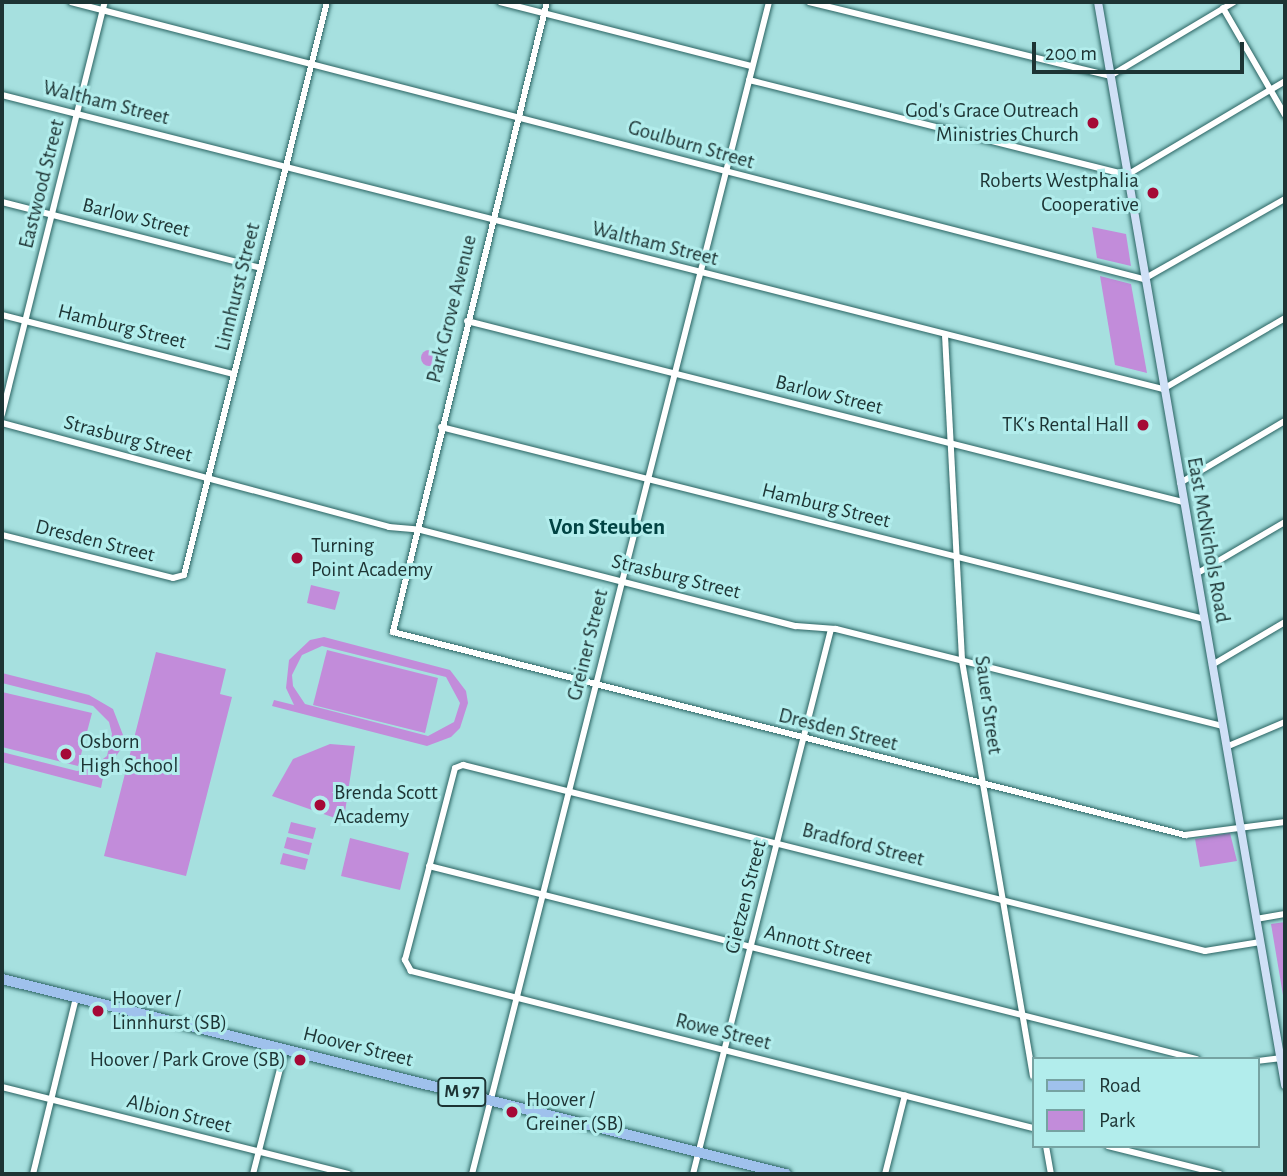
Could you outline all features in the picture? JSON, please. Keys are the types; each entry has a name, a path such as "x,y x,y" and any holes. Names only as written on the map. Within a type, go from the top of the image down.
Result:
{"main road":[{"name":"Hoover Street","path":"2,979 786,1174"}],"street":[{"name":"Goulburn Street","path":"71,2 1144,279"},
{"name":"Eastwood Street","path":"2,414 105,2"},
{"name":"Linnhurst Street","path":"181,579 327,2"},
{"path":"500,2 752,66"},
{"name":"Park Grove Avenue","path":"392,626 547,2"},
{"name":"Greiner Street","path":"472,1174 769,2"},
{"path":"809,2 1110,76 1234,2"},
{"name":"East McNichols Road","path":"1098,2 1285,1085"},
{"path":"1223,8 1285,115"},
{"path":"749,80 1127,175 1285,81"},
{"name":"Waltham Street","path":"2,95 1163,389"},
{"path":"1144,279 1285,199"},
{"name":"Barlow Street","path":"2,202 261,268"},
{"name":"Hamburg Street","path":"2,315 234,374"},
{"path":"1163,389 1285,318"},
{"name":"Barlow Street","path":"467,321 1183,502"},
{"name":"Sauer Street","path":"945,335 962,661 1032,1070"},
{"path":"1180,483 1285,421"},
{"name":"Strasburg Street","path":"2,424 796,626 831,629 1222,726"},
{"name":"Hamburg Street","path":"441,427 1204,619"},
{"path":"1196,574 1285,522"},
{"name":"Dresden Street","path":"2,535 181,579"},
{"path":"1212,665 1285,622"},
{"name":"Dresden Street","path":"392,626 398,636 1185,835 1285,822"},
{"name":"Gietzen Street","path":"693,1174 831,629"},
{"path":"1226,747 1285,722"},
{"name":"Bradford Street","path":"429,866 458,766 778,842 1205,951 1260,942"},
{"name":"Annott Street","path":"429,866 1189,1057"},
{"name":"Rowe Street","path":"429,866 406,966 411,971 1032,1128"},
{"path":"1256,919 1285,914"},
{"path":"33,1174 76,997"},
{"path":"253,1174 285,1049"},
{"path":"1259,1061 1280,1058"},
{"name":"Albion Street","path":"2,1087 348,1174"},
{"path":"885,1174 905,1096"},
{"path":"1046,1148 1051,1174"},
{"path":"1116,1148 1220,1174"}],"green space":[{"path":"1092,227 1126,234 1131,266 1097,258"},
{"path":"1100,276 1131,284 1147,373 1115,365"},
{"path":"426,350 432,350 437,358 435,364 426,366 421,361 421,355"},
{"path":"311,585 340,592 335,610 307,603"},
{"path":"324,637 450,670 466,691 468,703 460,728 451,737 427,746 272,706 274,700 294,705 286,688 289,660 310,640","holes":["322,646 446,677 460,703 454,722 428,736 305,704 293,686 292,675 302,655"]},
{"path":"327,650 438,678 425,733 313,705"},
{"path":"156,652 226,669 220,694 232,697 186,876 104,856"},
{"path":"2,673 89,695 113,709 123,735 121,749 104,773 101,788 2,762 2,752 77,771 89,769 107,756 112,734 109,722 93,706 2,683"},
{"path":"2,692 92,713 78,766 2,747"},
{"path":"330,744 355,746 345,812 335,818 272,796 293,759"},
{"path":"291,822 316,828 313,839 288,833"},
{"path":"1230,833 1237,861 1200,867 1195,839"},
{"path":"287,837 312,843 309,855 284,848"},
{"path":"350,838 409,853 400,890 341,876"},
{"path":"283,853 308,859 305,870 280,864"},
{"path":"1285,922 1285,1001 1284,1001 1271,924"}],"place":[{"name":"God's Grace Outreach Ministries Church","path":"1093,123"},
{"name":"Roberts Westphalia Cooperative","path":"1153,193"},
{"name":"TK's Rental Hall","path":"1143,425"},
{"name":"Turning Point Academy","path":"297,558"},
{"name":"Osborn High School","path":"66,754"},
{"name":"Brenda Scott Academy","path":"320,805"},
{"name":"Hoover / Linnhurst (SB)","path":"98,1011"},
{"name":"Hoover / Park Grove (SB)","path":"300,1060"},
{"name":"Hoover / Greiner (SB)","path":"512,1112"}],"district":[{"name":"Von Steuben","path":"607,528"}]}
